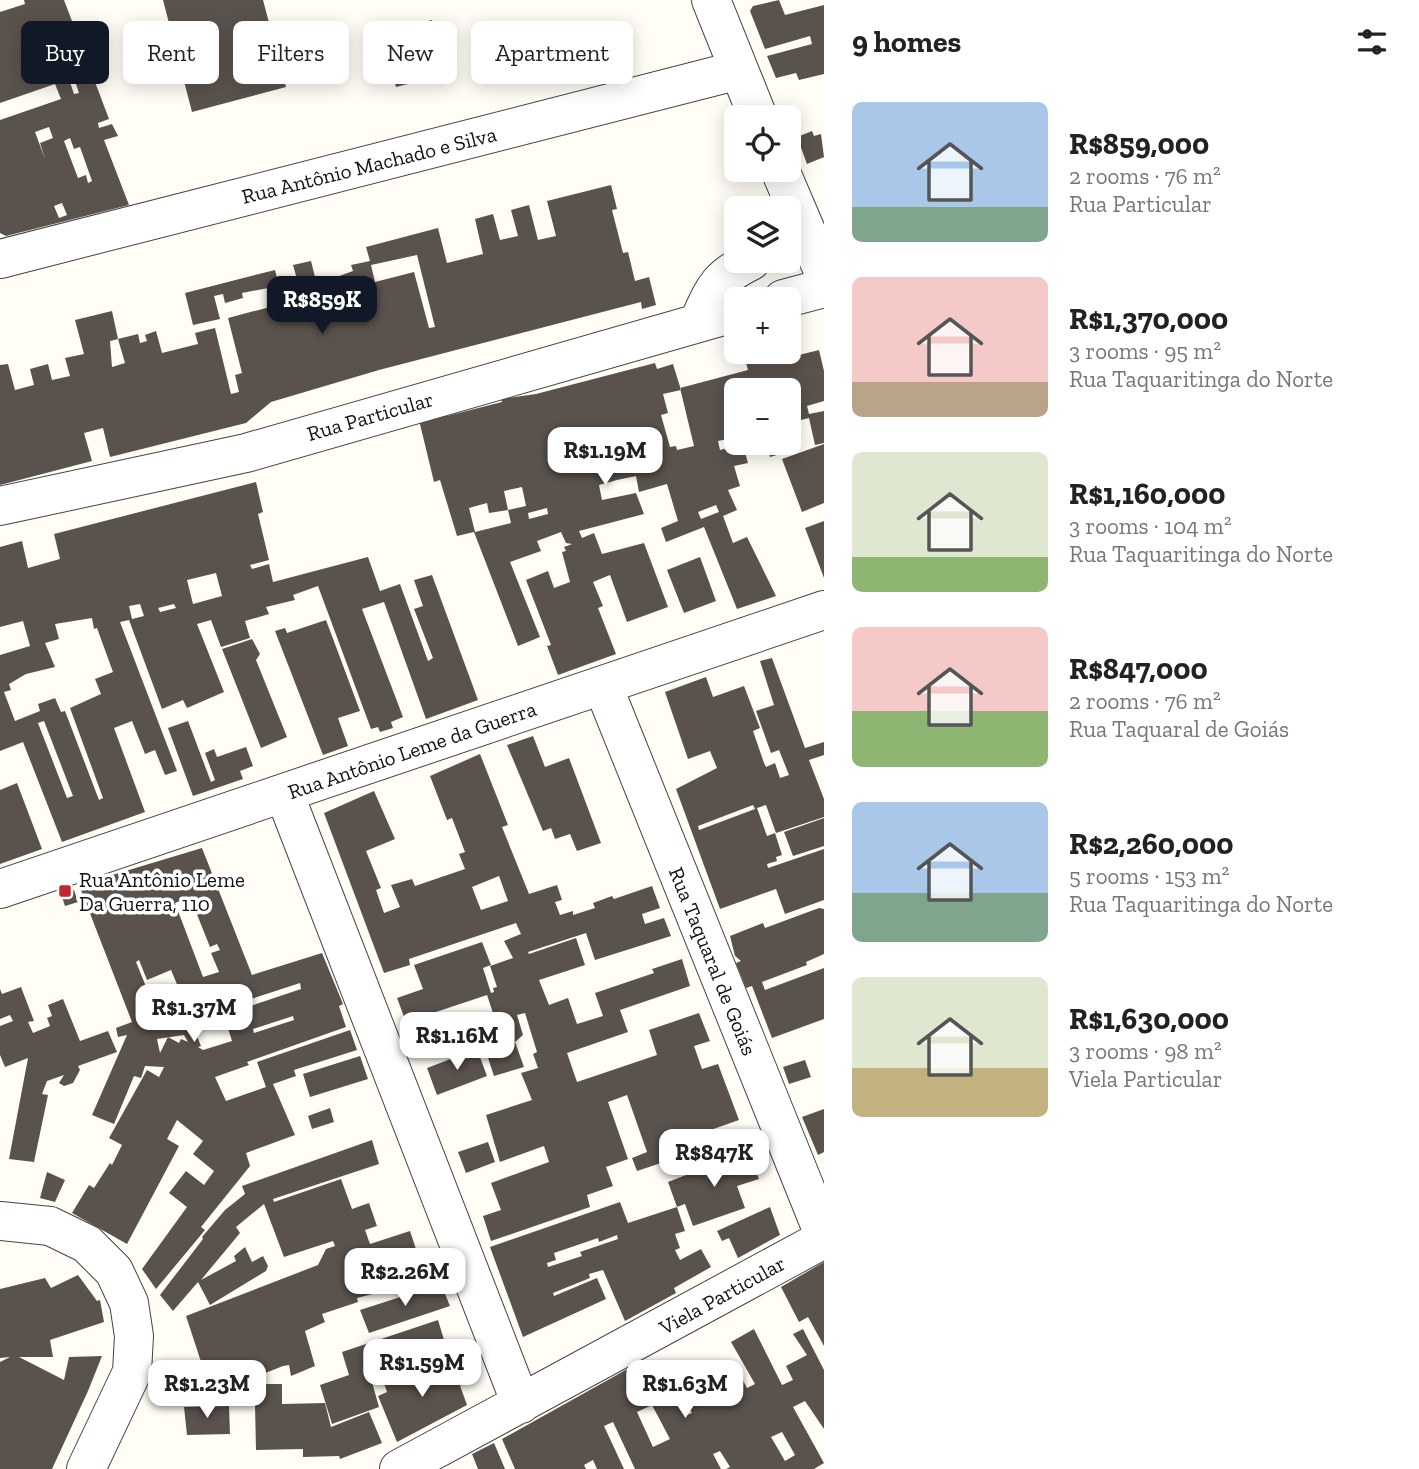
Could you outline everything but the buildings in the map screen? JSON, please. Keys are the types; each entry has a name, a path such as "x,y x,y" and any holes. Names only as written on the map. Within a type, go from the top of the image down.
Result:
{"street":[{"path":"715,1 753,105"},
{"name":"Rua Antônio Machado e Silva","path":"0,259 738,70"},
{"path":"801,244 824,273"},
{"path":"698,323 714,289 726,273"},
{"path":"801,294 824,288"},
{"name":"Rua Particular","path":"0,506 246,453 724,316"},
{"name":"Rua Antônio Leme da Guerra","path":"0,888 824,610"},
{"name":"Rua Taquaral de Goiás","path":"603,686 824,1237"},
{"path":"284,793 521,1404"},
{"path":"0,1221 50,1226 87,1244 114,1271 129,1303 134,1336 132,1372 86,1469"},
{"name":"Viela Particular","path":"398,1469 824,1237"}],"place":[{"name":"Rua Antônio Leme Da Guerra, 110","path":"65,891"}]}
